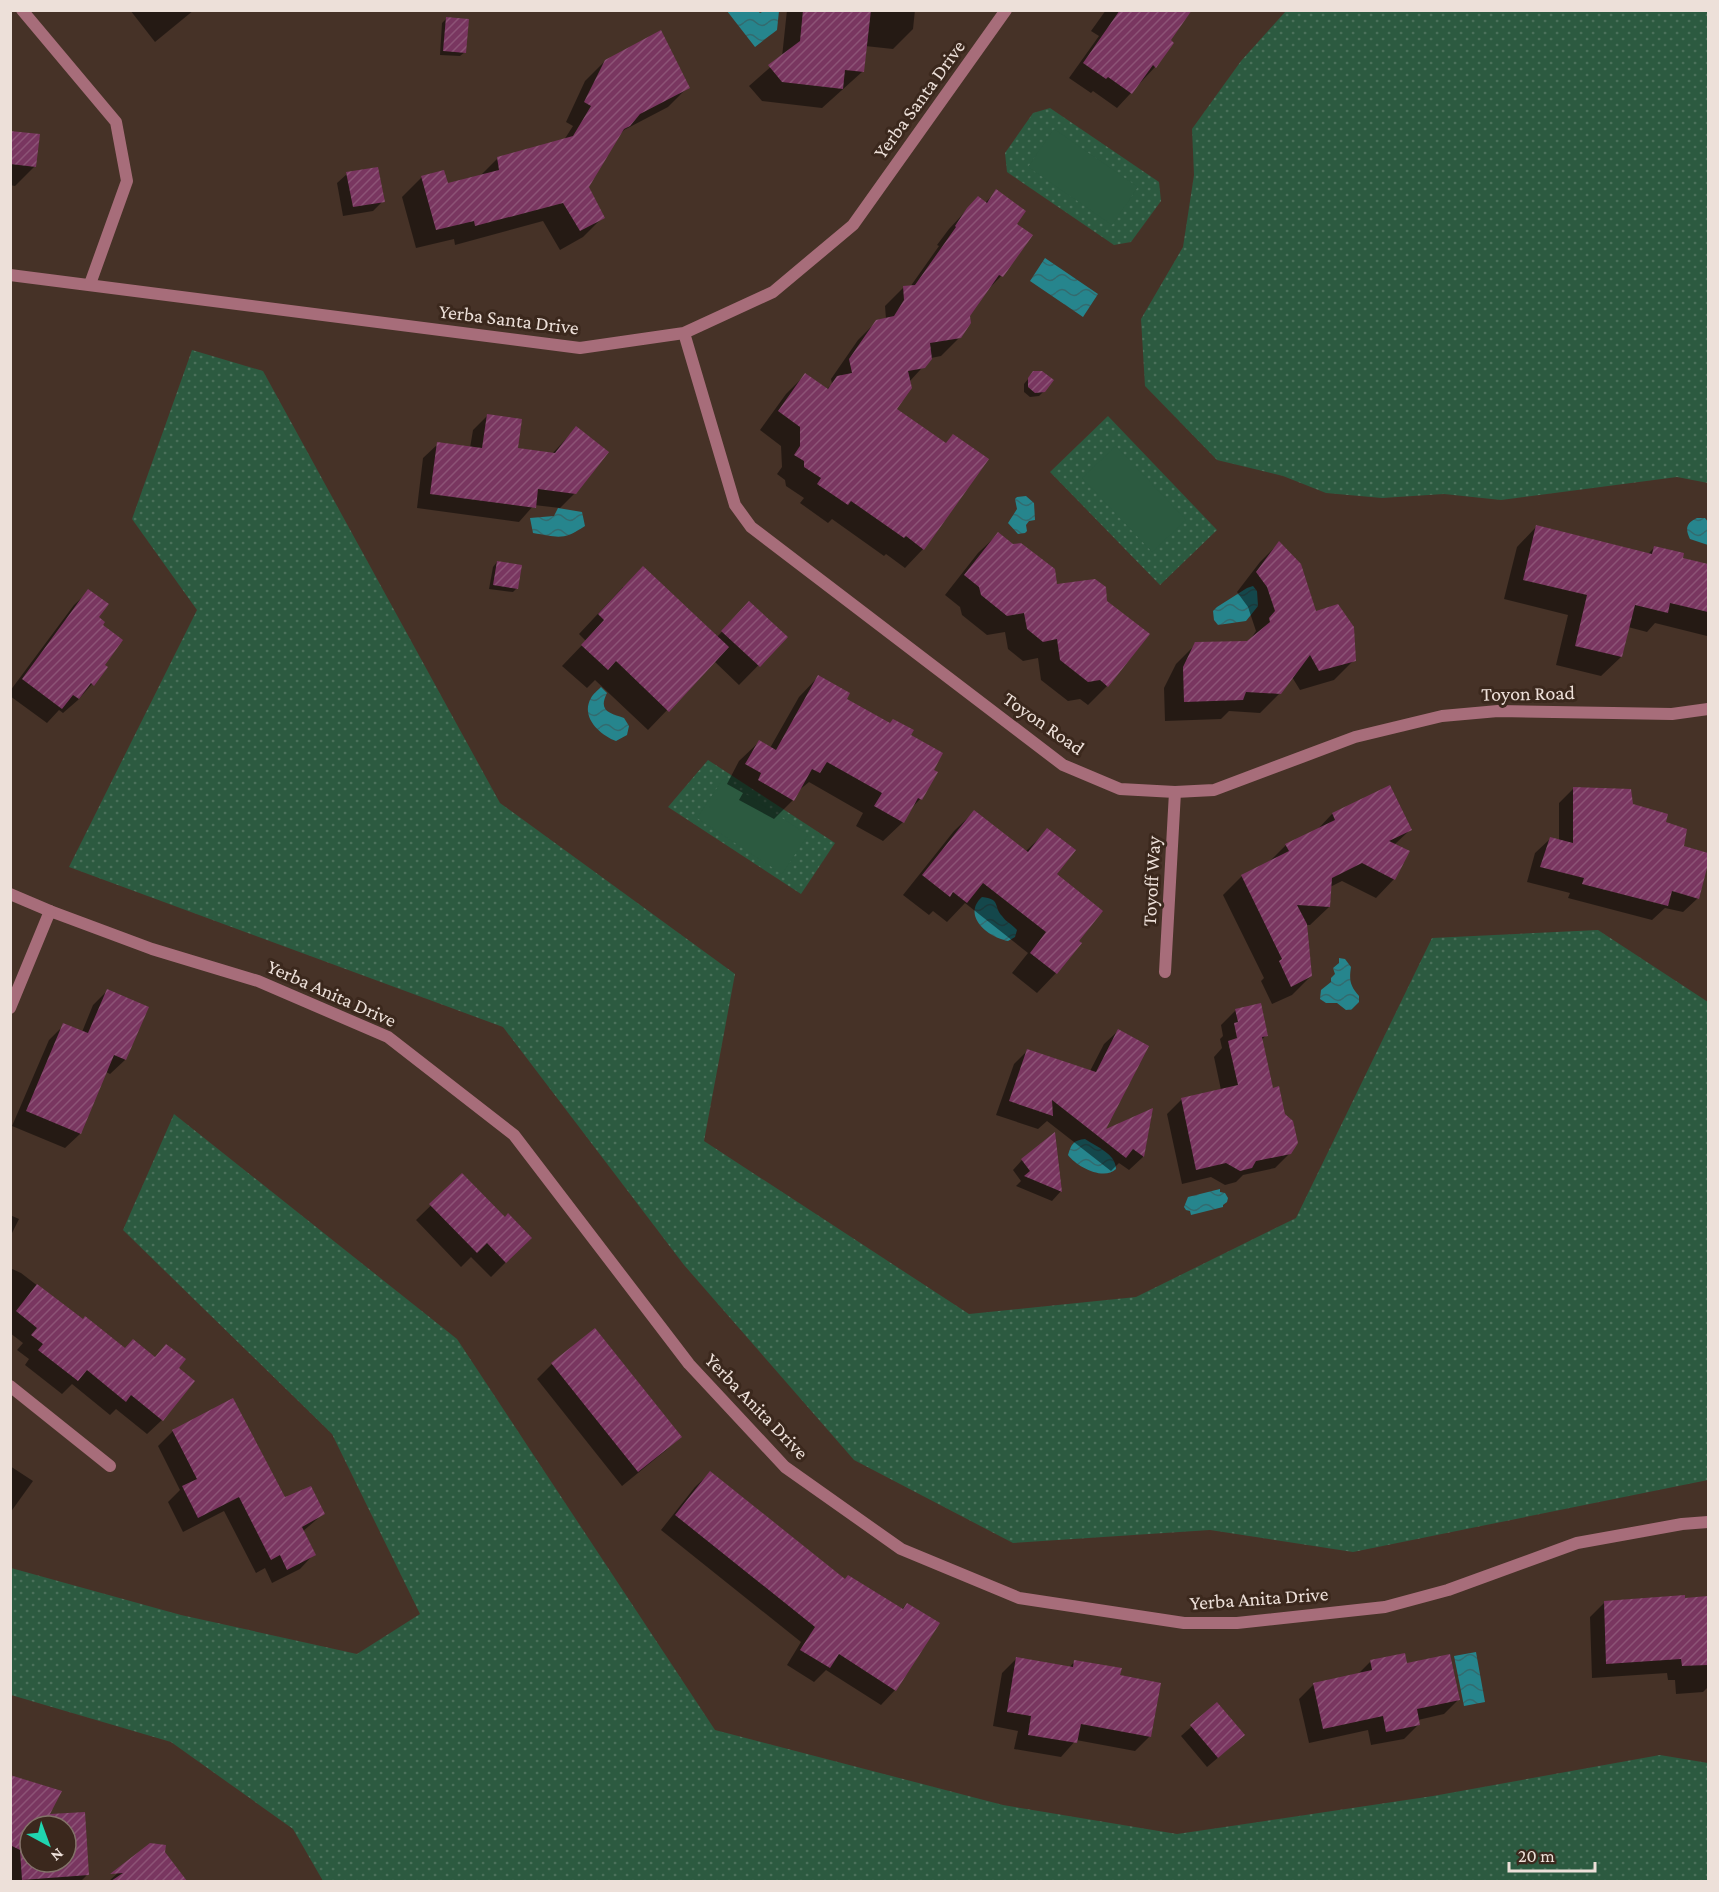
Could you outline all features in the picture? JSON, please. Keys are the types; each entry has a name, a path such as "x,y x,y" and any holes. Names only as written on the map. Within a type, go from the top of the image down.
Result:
{"street":[{"path":"22,10 116,122 127,181 90,285"},
{"name":"Yerba Santa Drive","path":"10,275 580,348 684,333 773,292 853,225 1006,10"},
{"name":"Toyon Road","path":"684,333 735,505 751,527 1063,765 1120,789 1175,792 1214,790 1355,737 1442,716 1498,711 1672,714 1708,708"},
{"name":"Toyoff Way","path":"1165,972 1175,792"},
{"name":"Yerba Anita Drive","path":"10,894 152,949 258,981 388,1037 514,1135 689,1364 785,1467 901,1550 1019,1598 1184,1623 1236,1623 1385,1607 1448,1590 1577,1543 1682,1524 1708,1522"},
{"path":"10,1008 50,911"},
{"path":"10,1386 110,1466"}],"green space":[{"path":"1286,11 1708,11 1708,483 1677,477 1501,500 1444,494 1382,498 1326,493 1283,476 1217,460 1145,386 1141,319 1183,247 1194,175 1192,129 1241,61"},
{"path":"1050,108 1159,182 1161,201 1131,242 1114,245 1007,172 1005,153 1033,113"},
{"path":"1054,129 1138,187 1112,225 1028,167"},
{"path":"192,350 263,371 500,803 735,974 704,1141 969,1314 1136,1297 1296,1218 1432,938 1598,930 1708,1002 1708,1480 1353,1552 1210,1530 1013,1543 854,1460 684,1265 503,1027 69,867 197,610 132,519"},
{"path":"1108,416 1217,530 1160,585 1050,472"},
{"path":"1116,446 1186,520 1152,552 1082,478"},
{"path":"708,760 835,843 801,894 668,807"},
{"path":"723,779 808,835 782,874 697,818"},
{"path":"174,1114 457,1339 715,1730 1003,1805 1177,1834 1433,1796 1660,1755 1708,1763 1708,1881 323,1881 293,1829 171,1742 11,1695 11,1568 181,1615 357,1654 420,1614 332,1434 123,1230"}],"water":[{"path":"727,11 758,11 760,13 779,11 777,30 755,47"},
{"path":"1045,258 1098,294 1083,317 1030,281"},
{"path":"1026,496 1034,503 1035,520 1029,521 1025,533 1018,534 1008,523 1017,509 1015,499"},
{"path":"558,508 582,512 585,526 560,537 533,533 530,518 554,516"},
{"path":"1697,518 1705,518 1708,522 1708,545 1690,539 1688,535 1689,524"},
{"path":"1253,586 1257,591 1258,606 1246,621 1218,625 1214,620 1213,611"},
{"path":"601,687 607,693 604,708 624,718 629,726 627,735 616,741 598,730 588,712 591,698"},
{"path":"982,897 994,901 999,912 1017,930 1015,937 1008,941 1001,939 993,936 980,925 975,911 976,904"},
{"path":"1339,958 1345,959 1351,967 1351,983 1359,996 1359,1002 1351,1010 1346,1010 1337,1003 1326,1003 1320,999 1321,990 1331,982 1335,974 1333,968 1339,963"},
{"path":"1085,1139 1109,1155 1116,1169 1105,1174 1098,1173 1072,1160 1068,1155 1072,1145 1078,1140"},
{"path":"1220,1189 1220,1192 1225,1193 1228,1198 1223,1207 1191,1215 1190,1211 1184,1207 1188,1197"},
{"path":"1476,1652 1485,1702 1464,1706 1454,1656"}],"building":[{"path":"803,10 871,10 864,72 845,70 843,89 782,82 768,65 800,41"},
{"path":"1120,10 1192,10 1171,40 1174,43 1156,68 1153,65 1132,94 1083,63"},
{"path":"446,17 469,19 466,53 443,51"},
{"path":"661,30 690,88 640,114 630,126 624,129 589,187 605,218 580,231 563,203 475,226 474,221 436,230 421,176 444,170 448,183 499,170 497,157 573,136 591,106 584,102 605,60"},
{"path":"10,131 40,134 36,167 10,164"},
{"path":"378,167 385,202 353,207 346,172"},
{"path":"996,189 1026,211 1017,224 1033,235 1003,277 999,275 970,316 971,323 961,338 930,343 932,359 925,368 908,371 912,388 897,409 946,443 953,434 989,459 924,550 851,501 848,505 817,484 821,478 804,467 804,461 794,455 800,446 800,427 778,411 805,373 828,389 837,376 852,373 849,359 876,320 894,316 904,300 903,286 915,285 967,208 978,196 987,203"},
{"path":"1033,371 1042,371 1054,380 1045,392 1035,393 1028,387 1028,378"},
{"path":"487,414 522,419 518,448 555,453 576,426 609,452 576,494 538,489 536,508 430,494 437,442 482,448"},
{"path":"1536,525 1652,554 1654,546 1684,553 1683,558 1708,564 1708,612 1670,603 1668,613 1635,605 1622,657 1575,646 1587,595 1523,580"},
{"path":"998,532 1013,544 1021,543 1055,569 1057,584 1095,579 1106,587 1107,601 1150,634 1108,687 1100,680 1088,682 1060,660 1057,639 1043,642 1027,629 1024,613 1007,616 981,595 979,587 964,575"},
{"path":"1279,541 1301,564 1316,611 1338,604 1354,627 1356,661 1319,671 1310,655 1281,694 1246,692 1243,700 1184,702 1183,667 1195,642 1247,641 1270,622 1269,618 1275,611 1267,587 1256,572"},
{"path":"497,561 522,565 518,589 493,585"},
{"path":"643,566 729,647 669,712 616,661 608,670 581,645 604,620 598,614"},
{"path":"88,589 109,604 99,617 105,622 103,625 123,640 105,665 108,667 94,686 91,683 79,699 73,695 62,709 22,679"},
{"path":"749,601 788,637 760,667 721,631"},
{"path":"818,675 850,693 847,699 890,723 893,719 914,730 911,735 943,753 934,770 938,772 922,800 918,798 904,823 874,806 882,793 827,762 820,773 812,769 794,801 758,780 761,773 745,764 759,740 776,750"},
{"path":"1390,785 1412,830 1389,841 1410,851 1395,880 1362,863 1332,878 1330,907 1297,905 1307,924 1312,976 1291,987 1279,961 1282,959 1241,875 1289,851 1285,844 1335,820 1332,813"},
{"path":"1573,787 1631,789 1633,804 1668,814 1666,822 1687,829 1684,846 1708,853 1708,864 1699,899 1672,891 1668,906 1582,884 1584,878 1540,867 1550,837 1573,843"},
{"path":"974,810 1028,852 1047,828 1076,850 1057,874 1103,911 1079,941 1082,943 1057,974 1030,953 1046,932 983,883 967,903 953,892 950,897 922,875"},
{"path":"107,989 149,1007 126,1060 114,1055 81,1134 26,1111 63,1023 88,1033"},
{"path":"1261,1003 1268,1036 1262,1037 1273,1088 1279,1086 1285,1114 1293,1121 1298,1143 1291,1154 1256,1161 1252,1168 1240,1171 1226,1163 1196,1170 1181,1098 1238,1085 1228,1041 1237,1038 1234,1023 1238,1022 1235,1009"},
{"path":"1118,1029 1149,1046 1106,1129 1153,1108 1144,1157 1133,1149 1126,1158 1052,1100 1053,1116 1009,1101 1027,1049 1096,1072"},
{"path":"1055,1132 1062,1192 1024,1176 1030,1171 1021,1159"},
{"path":"462,1173 505,1217 508,1213 532,1238 506,1263 487,1243 477,1253 429,1204"},
{"path":"37,1284 83,1319 85,1316 125,1348 133,1339 155,1357 166,1344 186,1359 179,1368 195,1381 163,1421 131,1395 126,1402 87,1370 78,1381 38,1350 43,1344 31,1335 37,1328 16,1311"},
{"path":"595,1328 682,1437 638,1472 551,1363"},
{"path":"233,1398 285,1497 311,1486 325,1514 302,1527 316,1555 287,1570 280,1555 271,1560 239,1497 198,1518 182,1486 197,1479 172,1430"},
{"path":"710,1471 845,1579 848,1575 903,1609 907,1603 940,1623 896,1691 839,1654 830,1668 800,1650 815,1627 675,1515"},
{"path":"1685,1595 1685,1598 1708,1596 1708,1665 1682,1666 1681,1659 1606,1664 1604,1601"},
{"path":"1405,1653 1407,1663 1450,1654 1460,1700 1417,1709 1420,1725 1386,1732 1383,1716 1323,1729 1313,1683 1372,1670 1370,1660"},
{"path":"1016,1657 1073,1667 1074,1660 1122,1668 1120,1675 1161,1683 1151,1737 1081,1724 1077,1743 1028,1735 1031,1716 1007,1712"},
{"path":"1217,1702 1245,1735 1218,1758 1190,1725"},
{"path":"10,1775 62,1791 50,1814 18,1814 18,1849 10,1845"},
{"path":"85,1812 89,1875 22,1880 22,1874 78,1874 78,1814 50,1814"},
{"path":"150,1843 166,1845 165,1852 187,1881 111,1881 123,1873 110,1874"}]}
